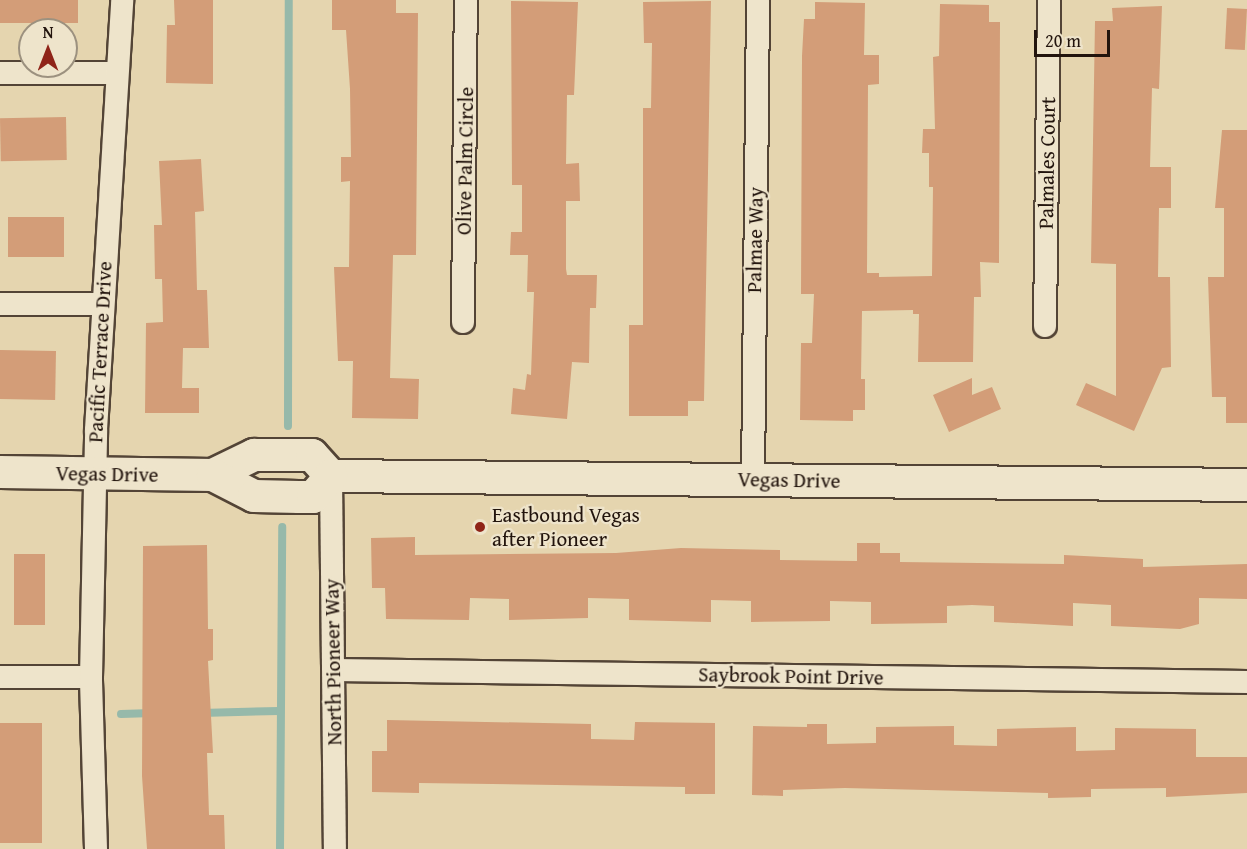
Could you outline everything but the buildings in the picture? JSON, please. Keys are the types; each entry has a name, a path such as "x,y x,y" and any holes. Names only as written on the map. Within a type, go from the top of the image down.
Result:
{"main road":[{"name":"Vegas Drive","path":"213,475 254,455 312,455 331,476 1247,485"},
{"name":"Vegas Drive","path":"0,472 213,475 254,496 313,496 331,476"}],"street":[{"name":"Pacific Terrace Drive","path":"96,849 91,677 95,473 115,74 122,0"},
{"name":"Olive Palm Circle","path":"463,322 466,0"},
{"name":"Palmae Way","path":"753,480 758,0"},
{"name":"Palmales Court","path":"1045,326 1049,0"},
{"path":"0,73 115,74"},
{"path":"0,304 102,304"},
{"name":"North Pioneer Way","path":"331,476 335,849"},
{"name":"Saybrook Point Drive","path":"334,670 1247,682"},
{"path":"0,676 91,677"}],"waterway":[{"path":"288,426 289,0"},
{"path":"280,849 282,527"},
{"path":"201,713 279,711"},
{"path":"121,714 153,713"}],"place":[{"name":"Eastbound Vegas after Pioneer","path":"480,527"}]}
